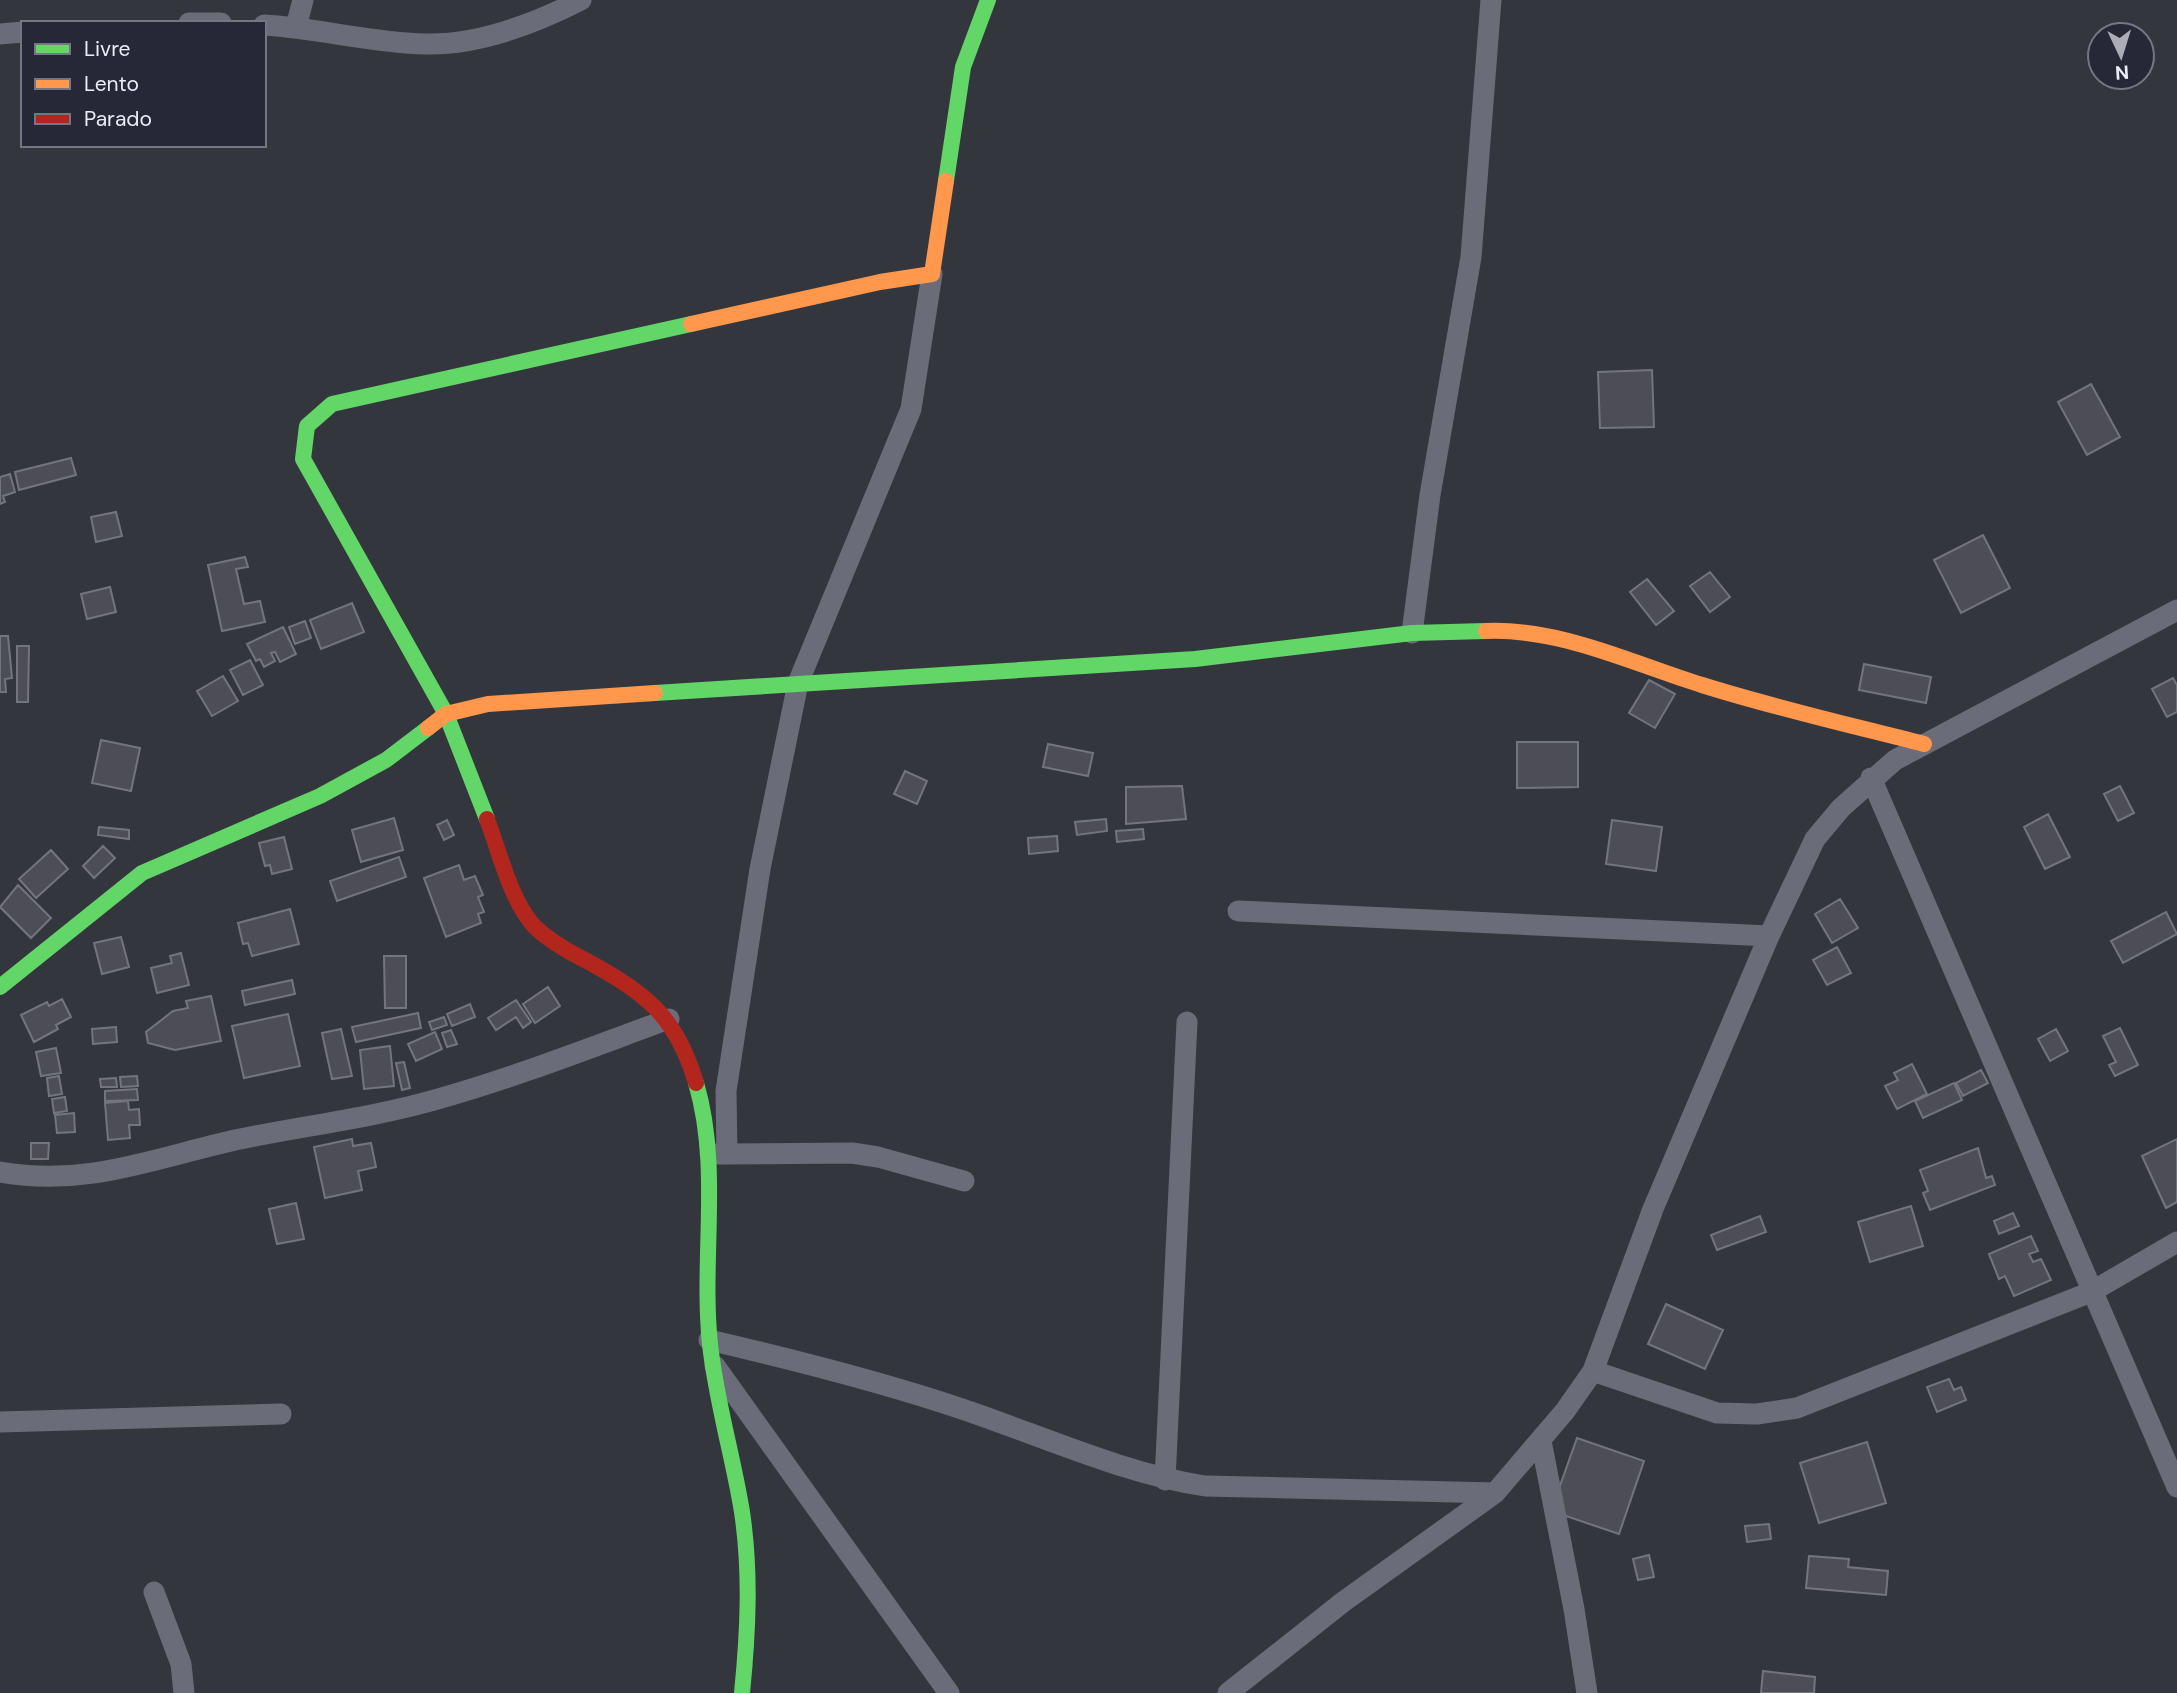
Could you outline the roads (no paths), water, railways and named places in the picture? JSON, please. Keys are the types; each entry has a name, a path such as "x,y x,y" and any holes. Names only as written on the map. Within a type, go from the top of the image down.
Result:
{"street":[{"path":"296,27 303,0"},
{"path":"266,25 428,44 473,38 547,18 581,0"},
{"path":"742,1693 750,1592 742,1514 711,1351 716,1154 760,869 798,683 911,409 963,67 988,0"},
{"path":"1412,633 1430,495 1471,257 1491,0"},
{"path":"0,34 21,32"},
{"path":"716,1154 700,1096 680,1039 669,1019 646,997 541,932 523,912 446,713 303,459 303,438 311,417 332,404 880,282 932,274"},
{"path":"1228,1693 1343,1602 1495,1493 1541,1441 1593,1371 1653,1209 1769,936 1815,839 1871,778 1924,744 2177,610"},
{"path":"0,987 142,873 180,854 320,796 386,760 446,713 488,704 1195,659 1412,633 1511,630 1561,638 1704,686 1924,744"},
{"path":"1871,778 2177,1487"},
{"path":"1238,911 1769,936"},
{"path":"0,1172 62,1178 98,1173 232,1141 435,1100 515,1075 669,1019"},
{"path":"1165,1480 1187,1022"},
{"path":"716,1154 852,1153 878,1157 964,1181"},
{"path":"1593,1371 1717,1413 1757,1414 1797,1408 2091,1292 2177,1242"},
{"path":"711,1351 860,1377 1165,1480 1205,1486 1495,1493"},
{"path":"711,1351 949,1693"},
{"path":"0,1422 281,1414"},
{"path":"1541,1441 1574,1609 1587,1693"},
{"path":"154,1592 181,1664 184,1693"}]}
